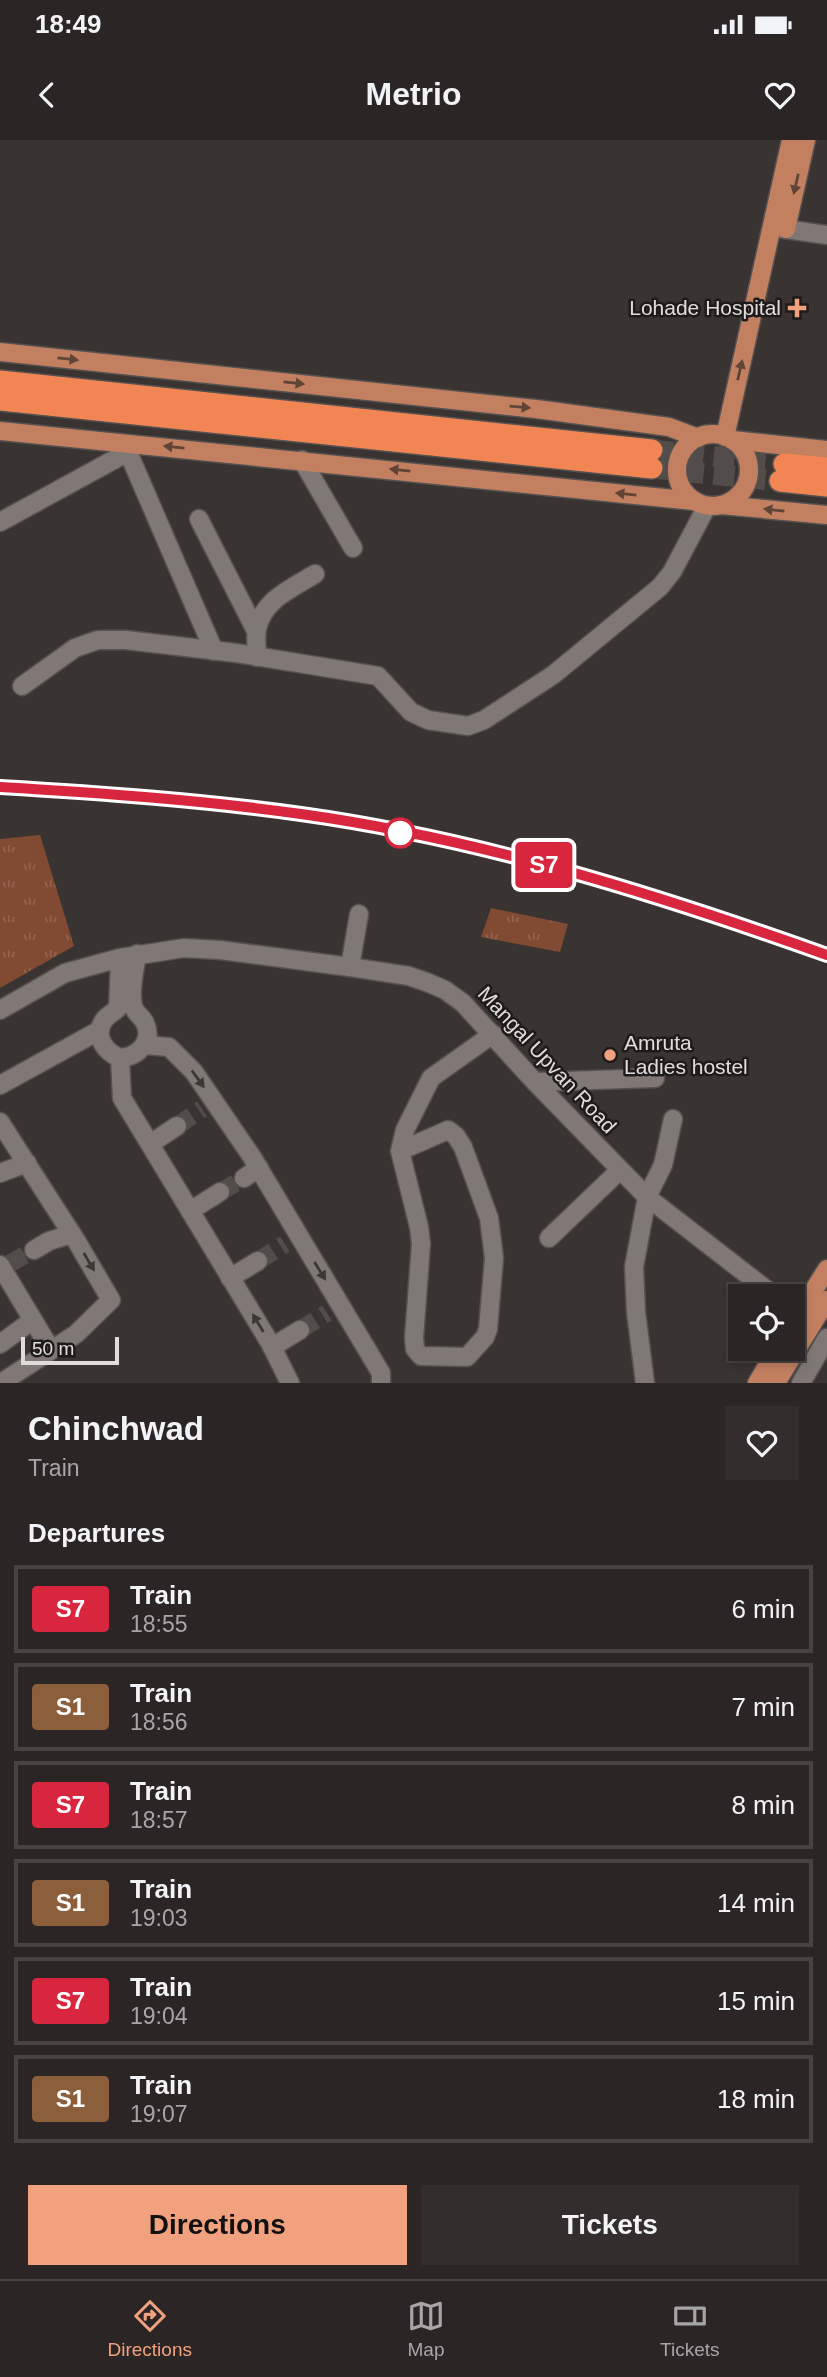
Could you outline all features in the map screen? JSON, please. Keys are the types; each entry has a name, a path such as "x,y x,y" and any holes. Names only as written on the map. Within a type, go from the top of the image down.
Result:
{"highway":[{"path":"0,381 652,459 0,400"},
{"path":"827,468 782,472 827,486"}],"main road":[{"path":"779,228 791,140"},
{"path":"728,438 779,228 806,140"},
{"path":"0,352 536,409 670,427 698,438"},
{"path":"0,431 130,449 149,444 827,515"},
{"path":"728,438 745,455 748,476 739,495 708,504 681,486 678,465 682,452 698,438 711,435 827,450"},
{"path":"805,1304 827,1269"},
{"path":"776,1383 827,1300"},
{"path":"757,1383 769,1361"}],"street":[{"path":"779,228 827,235"},
{"path":"0,522 130,449 214,651"},
{"path":"302,460 353,548"},
{"path":"22,686 75,648 98,640 126,640 257,657 378,677 411,712 428,720 473,726 553,675 660,587 672,572 708,504"},
{"path":"199,519 256,631"},
{"path":"257,657 256,631 260,620 277,597 315,575"},
{"path":"350,967 359,914"},
{"name":"Mangal Upvan Road","path":"0,1010 65,973 129,956 184,948 220,950 409,976 445,990 463,1003 535,1082 647,1197 759,1284"},
{"path":"129,956 134,1010 145,1023 148,1034 145,1045 137,1054 120,1058 106,1050 101,1041 100,1030 105,1019 118,1008 129,956"},
{"path":"0,1085 100,1030"},
{"path":"400,1151 448,1130 456,1136 463,1147 489,1218 494,1258 488,1329 485,1338 467,1357 421,1356 415,1349 421,1244 400,1151 412,1113 431,1078 493,1034"},
{"path":"145,1045 169,1046 194,1072 208,1105 334,1309 381,1373 382,1383"},
{"path":"120,1058 122,1098 272,1347 290,1383"},
{"path":"535,1082 655,1078"},
{"path":"645,1383 634,1279 647,1197 663,1165 673,1119"},
{"path":"0,1122 68,1227 111,1300 76,1334 1,1383"},
{"path":"150,1144 177,1126"},
{"path":"2,1172 23,1157"},
{"path":"550,1238 620,1170"},
{"path":"190,1211 220,1192"},
{"path":"42,1245 68,1227"},
{"path":"230,1278 258,1261"},
{"path":"4,1266 51,1350"},
{"path":"0,1344 33,1320"},
{"path":"272,1347 300,1330"},
{"path":"800,1383 824,1334"}],"green space":[{"path":"40,835 74,946 0,988 0,839"},
{"path":"491,908 568,924 560,952 481,937"}],"tunnel":[{"path":"652,450 784,464"},
{"path":"652,468 780,481"},
{"path":"177,1126 202,1109"},
{"path":"220,1192 244,1178"},
{"path":"258,1261 285,1244"},
{"path":"9,1264 34,1250"},
{"path":"300,1330 327,1313"}],"railway":[{"path":"0,787 263,809 435,838 633,890 827,955"}],"train":[{"name":"S7","path":"0,787 118,793 303,814 441,840 565,870 636,891 827,955"}],"place":[{"name":"Lohade Hospital","path":"797,308"},
{"name":"Amruta Ladies hostel","path":"610,1055"}]}
